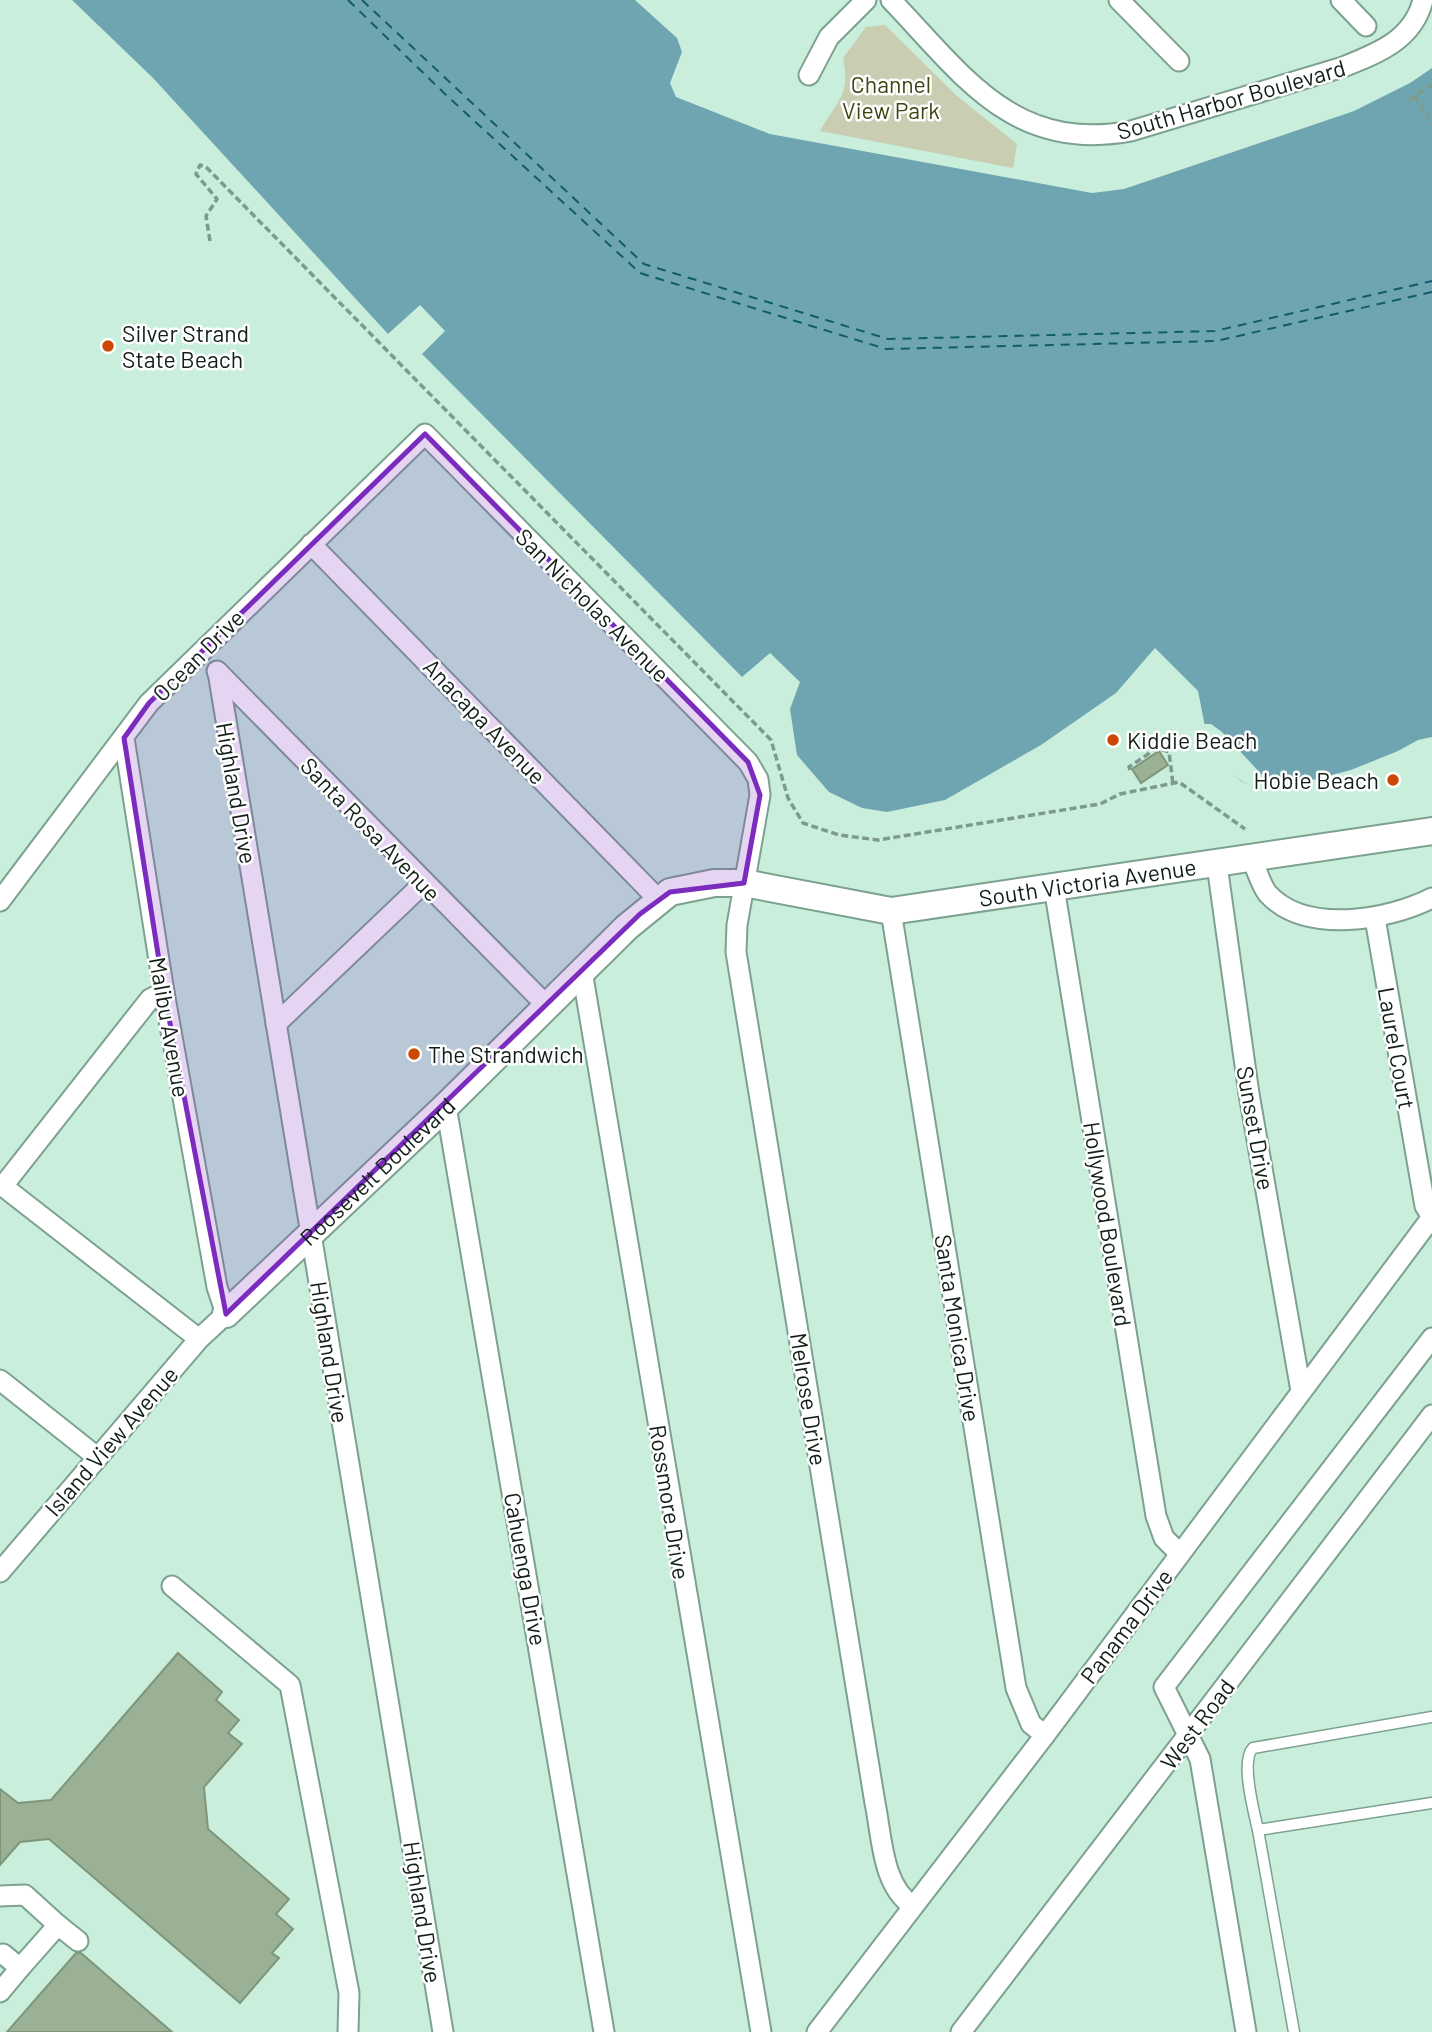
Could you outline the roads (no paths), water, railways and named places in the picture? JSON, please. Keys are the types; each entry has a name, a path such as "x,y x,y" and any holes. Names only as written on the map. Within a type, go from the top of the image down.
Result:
{"street":[{"path":"809,75 829,37 866,0"},
{"name":"South Harbor Boulevard","path":"891,0 973,86 1005,112 1054,131 1105,136 1131,131 1277,87 1377,54 1396,43 1412,25 1423,0"},
{"path":"1119,0 1179,61"},
{"path":"1341,0 1366,26"},
{"name":"Ocean Drive","path":"0,901 149,703 425,434"},
{"name":"San Nicholas Avenue","path":"425,434 748,762 758,779 757,817 744,883"},
{"name":"Anacapa Avenue","path":"312,544 658,899"},
{"name":"Santa Rosa Avenue","path":"200,652 545,1004"},
{"name":"Highland Drive","path":"218,672 443,2032"},
{"name":"Malibu Avenue","path":"124,738 163,992 217,1287 226,1314"},
{"name":"South Victoria Avenue","path":"744,883 891,911 1217,865 1432,831"},
{"path":"1252,859 1268,893 1287,907 1327,918 1375,918 1409,910 1432,898"},
{"name":"Sunset Drive","path":"1217,865 1250,1094 1301,1391"},
{"path":"276,1024 424,883"},
{"name":"Roosevelt Boulevard","path":"226,1314 446,1106 545,1004 658,899 670,892 694,887 744,883"},
{"name":"Melrose Drive","path":"744,883 736,952 875,1803 890,1877 902,1899 913,1906"},
{"name":"Hollywood Boulevard","path":"1054,887 1156,1516 1164,1538 1179,1553"},
{"name":"Santa Monica Drive","path":"891,911 1016,1688 1031,1724 1045,1735"},
{"name":"Laurel Court","path":"1375,918 1425,1206 1432,1217"},
{"name":"Rossmore Drive","path":"582,971 761,2032"},
{"path":"163,992 150,999 1,1185 199,1339"},
{"name":"Cahuenga Drive","path":"446,1106 604,2032"},
{"name":"Panama Drive","path":"817,2032 1045,1735 1432,1217"},
{"name":"Island View Avenue","path":"0,1572 199,1339 226,1314"},
{"path":"1246,2032 1200,1759 1164,1687 1432,1338"},
{"path":"0,1380 97,1457"},
{"name":"West Road","path":"961,2032 1432,1415"},
{"path":"173,1586 290,1685 349,1993 348,2032"},
{"path":"0,1896 25,1895 78,1941"},
{"path":"0,1992 58,1925"},
{"path":"3,1954 20,1968"}],"lane":[{"path":"1294,2032 1247,1765 1248,1753 1253,1748 1432,1717"},
{"path":"1258,1830 1432,1803"}],"water":[{"path":"72,0 635,0 677,38 682,52 670,83 676,97 770,134 1092,193 1124,189 1354,111 1410,83 1432,68 1432,750 1417,758 1270,790 1242,782 1219,761 1207,737 1198,691 1155,648 1116,693 1041,745 945,800 887,812 862,808 829,792 797,755 790,709 800,682 770,653 742,677 422,354 445,331 420,305 388,334 153,78"}],"place":[{"name":"Silver Strand State Beach","path":"108,346"},
{"name":"Kiddie Beach","path":"1113,740"},
{"name":"Hobie Beach","path":"1393,780"},
{"name":"The Strandwich","path":"414,1054"}],"park label":[{"name":"Channel View Park","path":"891,97"}]}
